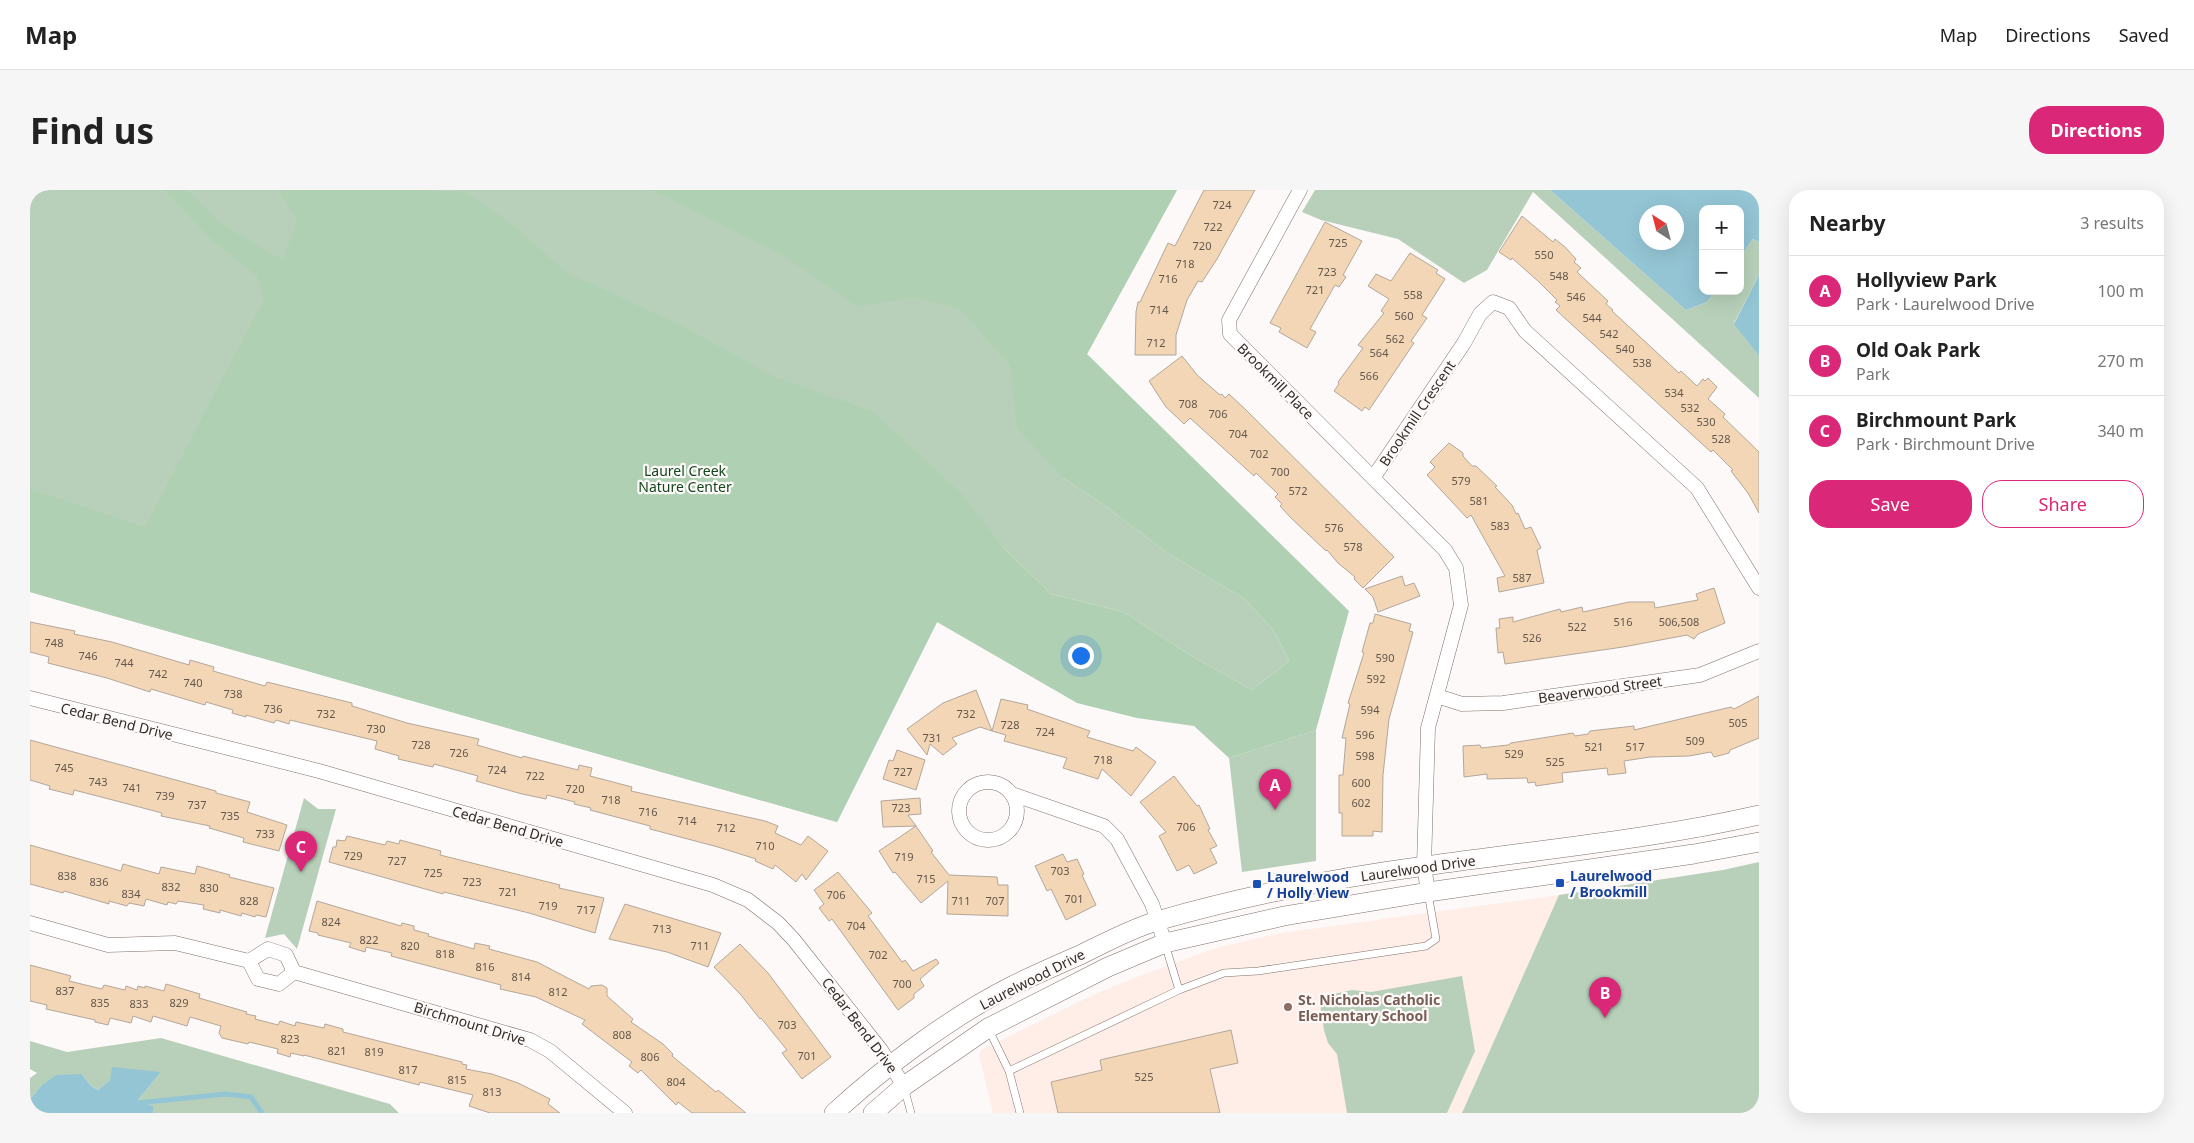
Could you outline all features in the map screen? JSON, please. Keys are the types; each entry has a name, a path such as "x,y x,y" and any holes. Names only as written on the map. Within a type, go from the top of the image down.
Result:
{"street":[{"name":"Brookmill Place","path":"1300,190 1229,320 1230,334 1373,478"},
{"name":"Brookmill Crescent","path":"1428,892 1424,866 1428,728 1462,605 1456,568 1445,550 1373,478 1464,343 1480,314 1493,302 1509,308 1525,331 1697,488 1759,588"},
{"name":"Beaverwood Street","path":"1437,696 1462,704 1503,703 1700,675 1759,651"},
{"name":"Cedar Bend Drive","path":"30,698 319,772 713,885 734,894 763,910 794,940 892,1065 904,1086"},
{"path":"1012,794 1017,809 1016,819 1005,834 996,838 986,839 972,835 965,828 959,810 962,797 972,787 987,782 998,784 1012,794 1104,826 1117,839 1152,904 1165,943"},
{"name":"Laurelwood Drive","path":"834,1113 892,1065 957,1018 1010,986 1135,929 1276,891 1424,866 1713,826 1759,815"},
{"name":"Laurelwood Drive","path":"873,1113 904,1086 988,1028 1108,966 1165,943 1284,916 1428,892 1694,854 1759,842"},
{"path":"30,923 108,945 175,943 249,961 268,949 286,955 294,972 279,984 258,978 249,961"},
{"name":"Birchmount Drive","path":"294,972 530,1040 550,1051 625,1113"}],"lane":[{"path":"1009,1071 1179,990 1224,973 1258,971 1426,946 1436,939 1428,892"},
{"path":"1165,943 1179,990"},
{"path":"988,1028 1009,1071 1020,1113"},
{"path":"904,1086 911,1113"}],"shaded area":[{"name":"St. Nicholas Catholic Elementary School","path":"1559,895 1462,1113 993,1113 979,1055 981,1050 1097,993 1147,973 1219,947 1281,933"}],"green space":[{"name":"Laurel Creek Nature Center","path":"30,190 1177,190 1087,354 1063,478 1100,502 1169,554 1245,599 1274,631 1289,661 1252,690 1185,652 1124,612 1051,594 1004,548 989,530 937,622 837,822 30,592"},
{"name":"Laurel Creek Nature Center","path":"164,190 187,190 220,223 283,260 297,220 278,190 466,192 513,225 566,272 684,327 775,377 872,411 960,492 1004,548 1051,594 1124,612 1185,652 1252,690 1289,661 1274,631 1245,599 1169,554 1100,502 1063,478 1017,428 1010,365 959,308 914,297 858,307 781,254 661,194 648,190 1177,190 1087,354 1349,611 1316,730 1229,758 1194,726 1137,718 1077,703 937,622 837,822 30,592 30,489 145,527 264,299 257,276 212,240"},
{"path":"1315,190 1550,190 1686,310 1707,302 1712,295 1744,295 1744,251 1753,239 1759,242 1759,275 1734,323 1759,356 1759,398 1533,192 1487,270 1464,283 1398,239 1321,220 1302,212"},
{"path":"1316,730 1316,861 1242,872 1229,758"},
{"path":"304,798 318,809 336,809 297,949 284,934 265,938"},
{"path":"1759,862 1759,1101 1753,1113 1462,1113 1559,895 1723,870"},
{"path":"1462,976 1475,1051 1447,1113 1347,1113 1337,1054 1328,1043 1319,997 1352,990 1371,992"},
{"path":"161,1038 390,1104 399,1113 153,1113 153,1106 137,1101 160,1073 110,1080 98,1090 91,1086 82,1074 41,1086 30,1099 30,1078 37,1073 30,1069 30,1041 67,1052"}],"water":[{"path":"1550,190 1759,190 1759,242 1753,239 1744,251 1744,205 1699,205 1699,295 1712,295 1707,302 1686,310"},
{"path":"1759,275 1759,356 1734,324"},
{"path":"112,1067 161,1072 137,1101 153,1106 153,1113 30,1113 30,1099 41,1086 56,1075 82,1074 91,1086 98,1090 110,1080"}],"building":[{"path":"1204,190 1255,190 1217,259 1202,282 1198,281 1187,300 1176,335 1176,355 1135,355 1138,302 1140,302 1168,243 1175,246"},
{"path":"1522,216 1553,242 1555,239 1565,247 1576,259 1574,262 1581,268 1577,272 1608,301 1606,304 1612,311 1679,373 1681,371 1697,386 1703,379 1705,381 1708,378 1717,387 1708,399 1725,414 1723,417 1759,452 1759,513 1748,493 1731,471 1733,470 1556,310 1560,306 1555,302 1557,300 1539,282 1512,258 1511,260 1499,252"},
{"path":"1325,222 1362,241 1343,275 1346,277 1339,287 1335,285 1310,329 1316,332 1307,348 1279,332 1281,328 1270,323"},
{"path":"1410,253 1438,270 1436,273 1445,279 1422,315 1427,318 1411,341 1414,343 1369,410 1365,407 1362,411 1334,391 1339,384 1338,382 1363,348 1358,345 1384,313 1381,311 1389,299 1368,286 1376,274 1391,281"},
{"path":"1182,356 1198,376 1220,395 1222,394 1225,398 1229,394 1245,409 1394,557 1363,588 1354,579 1355,577 1291,518 1275,497 1278,494 1256,473 1254,476 1190,418 1184,424 1166,407 1149,381"},
{"path":"1449,443 1463,453 1463,456 1472,466 1476,466 1497,486 1495,487 1512,505 1516,514 1518,513 1525,529 1531,527 1541,548 1537,550 1544,583 1499,592 1497,578 1505,576 1471,515 1467,518 1427,475 1435,467 1430,462"},
{"path":"1402,576 1405,586 1414,583 1420,596 1378,612 1373,597 1365,589"},
{"path":"1714,588 1725,623 1698,634 1694,639 1687,635 1623,647 1505,664 1503,652 1498,653 1496,628 1500,628 1499,619 1513,617 1513,622 1560,609 1561,612 1582,607 1583,612 1629,602 1654,602 1655,608 1698,600 1696,594"},
{"path":"1375,614 1411,624 1409,631 1413,632 1389,719 1383,775 1382,832 1373,831 1373,836 1342,836 1342,813 1339,813 1339,775 1343,775 1346,738 1342,738 1350,704 1348,703 1364,653 1362,652 1370,623 1373,623"},
{"path":"30,622 75,631 74,634 112,642 189,665 190,660 214,667 213,671 265,686 267,682 352,703 352,706 407,723 479,739 477,745 522,758 523,756 578,770 579,765 592,768 590,776 632,787 631,791 765,821 778,826 775,833 801,845 808,836 828,851 806,880 802,874 796,882 775,865 773,869 755,861 756,859 650,829 650,826 590,810 591,808 574,804 575,802 547,795 546,799 522,794 476,781 478,776 434,764 433,767 398,759 399,756 375,749 377,741 290,720 289,724 276,720 274,723 246,715 246,717 232,713 233,710 206,702 205,705 151,689 150,692 107,678 48,663 49,657 30,652"},
{"path":"976,690 992,731 980,727 952,738 957,744 943,755 930,744 927,755 907,729 943,703"},
{"path":"1759,696 1759,738 1730,750 1729,753 1714,757 1711,752 1689,756 1650,757 1624,761 1626,773 1608,775 1607,768 1562,773 1563,782 1536,786 1535,782 1528,783 1527,778 1487,779 1487,774 1464,777 1463,746 1480,745 1481,748 1508,745 1573,733 1575,736 1588,734 1590,731 1634,726 1634,730 1731,707 1734,709"},
{"path":"1001,699 1028,705 1027,709 1090,731 1087,737 1133,751 1136,747 1156,762 1131,796 1102,769 1098,779 1063,768 1067,758 1004,741 1006,735 992,731"},
{"path":"30,740 250,802 247,812 287,825 279,851 243,842 244,838 209,828 210,826 161,816 162,813 74,790 73,795 49,789 50,786 30,780"},
{"path":"897,750 925,760 916,790 883,779 889,760 893,761"},
{"path":"1174,776 1197,806 1199,805 1210,829 1208,830 1217,846 1210,849 1217,863 1194,874 1189,865 1177,871 1159,836 1166,832 1140,802"},
{"path":"920,798 921,814 908,815 916,826 883,827 881,801"},
{"path":"916,826 933,851 931,852 949,875 997,877 998,885 1008,885 1008,916 947,914 948,881 921,903 895,872 893,873 879,851"},
{"path":"347,836 385,845 387,841 399,844 400,840 441,851 440,855 560,885 559,888 604,898 595,933 529,913 444,892 443,894 329,862 337,840 345,841"},
{"path":"30,845 121,871 123,864 159,874 161,867 195,874 197,866 230,875 229,877 274,888 266,917 256,915 255,917 242,913 241,916 220,910 220,913 203,909 204,905 178,901 176,904 168,902 167,905 146,899 144,906 129,903 127,906 109,901 109,904 64,891 63,893 30,884"},
{"path":"1063,854 1067,862 1077,859 1096,905 1066,920 1051,889 1047,891 1035,866"},
{"path":"838,872 872,913 868,916 902,962 905,960 913,971 936,959 939,963 920,979 924,986 914,994 914,998 898,1010 832,919 829,921 819,908 824,904 814,890"},
{"path":"317,901 401,926 402,923 414,926 414,930 429,934 428,936 474,949 475,943 490,946 489,949 537,962 589,989 591,986 602,985 607,988 607,996 633,1019 631,1022 663,1044 673,1054 672,1056 716,1092 718,1090 746,1113 692,1113 678,1102 676,1105 641,1070 638,1073 629,1066 632,1062 582,1024 585,1020 536,997 500,989 501,985 391,956 392,953 366,947 365,952 349,947 351,943 309,931"},
{"path":"625,904 721,933 708,967 667,952 609,939"},
{"path":"740,944 768,973 831,1057 802,1079 782,1053 787,1050 741,995 714,967"},
{"path":"30,965 71,976 69,981 102,989 104,985 125,990 126,986 137,990 138,986 145,988 145,986 164,991 166,984 200,994 199,998 247,1012 246,1014 256,1016 255,1019 278,1025 280,1021 295,1026 296,1022 324,1028 325,1024 343,1029 343,1032 462,1062 462,1064 467,1065 466,1069 492,1074 518,1083 550,1099 548,1104 560,1113 490,1113 469,1106 473,1095 420,1082 419,1085 304,1055 291,1053 290,1057 277,1053 278,1049 222,1038 219,1033 221,1026 190,1017 187,1026 153,1016 151,1022 133,1016 131,1023 110,1018 108,1025 95,1022 95,1020 46,1009 47,1005 30,1001"},
{"path":"1231,1030 1238,1063 1210,1069 1220,1113 1058,1113 1051,1082 1102,1070 1100,1060"}],"waterway":[{"path":"137,1103 226,1094 251,1097 262,1113"}],"place":[{"name":"Hollyview Park","path":"1275,810"},
{"name":"Birchmount Park","path":"301,872"},
{"name":"Laurelwood / Brookmill","path":"1560,883"},
{"name":"Laurelwood / Holly View","path":"1257,884"},
{"name":"St. Nicholas Catholic Elementary School","path":"1288,1007"},
{"name":"Old Oak Park","path":"1605,1018"}]}
